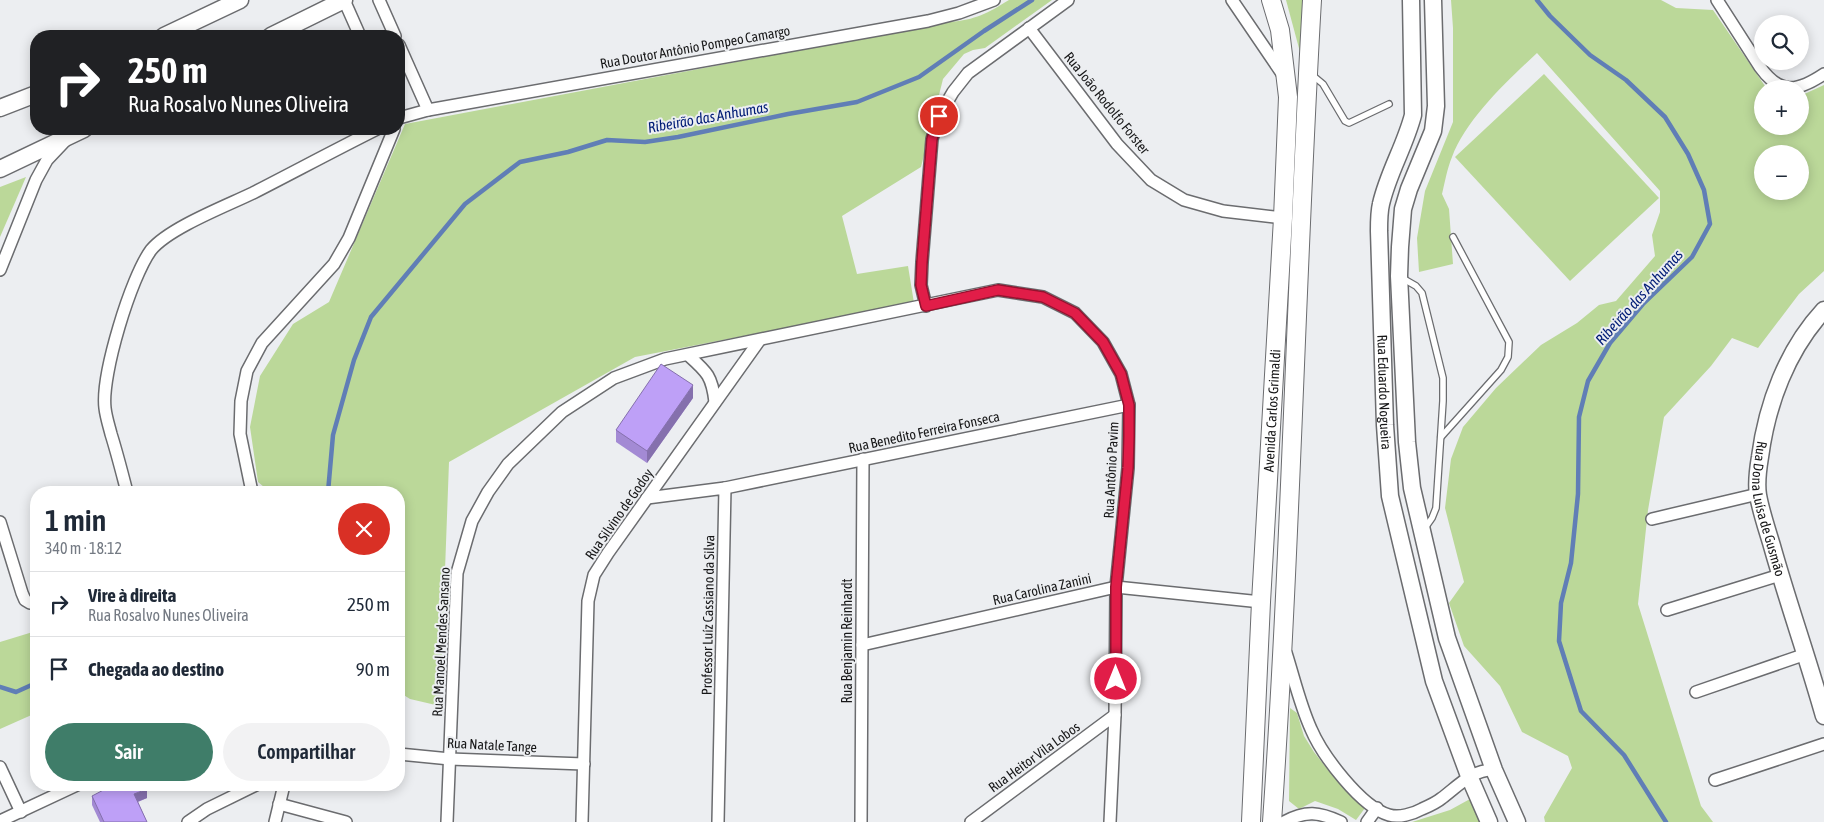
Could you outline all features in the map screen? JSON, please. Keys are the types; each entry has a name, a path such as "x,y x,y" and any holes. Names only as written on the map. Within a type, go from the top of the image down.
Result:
{"main road":[{"path":"177,30 240,0"},
{"path":"283,30 344,0"},
{"name":"Avenida Carlos Grimaldi","path":"1251,822 1288,97 1280,30 1271,0"},
{"name":"Avenida Carlos Grimaldi","path":"1272,822 1283,645 1312,0"},
{"name":"Rua Eduardo Nogueira","path":"1411,0 1413,115 1404,146 1388,181 1380,205 1379,222 1384,425 1389,487 1413,598 1434,681 1469,776 1490,822"},
{"name":"Rua Eduardo Nogueira","path":"1433,0 1436,106 1432,131 1403,209 1399,276 1407,442 1412,488 1447,638 1494,770 1517,822"},
{"path":"0,108 30,96"},
{"path":"0,169 71,135"},
{"name":"Rua Dona Luísa de Gusmão","path":"1824,310 1805,333 1781,378 1764,433 1758,473 1758,494 1780,575 1824,716"}],"street":[{"path":"344,0 357,30"},
{"path":"378,0 392,30"},
{"name":"Rua Doutor Antônio Pompeo Camargo","path":"405,116 428,110 928,21 994,0"},
{"path":"926,306 921,285 922,262 932,139 939,116 953,92 968,73 1068,0"},
{"path":"1232,0 1286,79"},
{"path":"1717,0 1760,67 1778,86 1789,89 1798,88 1824,74"},
{"name":"Rua João Rodolfo Forster","path":"1029,28 1117,144 1151,180 1184,200 1207,207 1223,211 1283,218"},
{"path":"405,58 428,110"},
{"path":"0,270 36,180 47,160 74,135"},
{"path":"125,486 105,409 104,390 128,302 142,266 152,250 164,239 194,221 365,135"},
{"path":"251,486 240,434 241,401 247,371 262,343 334,264 339,256 349,238 392,135"},
{"name":"Rua Antônio Pavim","path":"759,341 998,290 1043,297 1075,313 1103,342 1121,374 1129,405 1128,468 1116,587 1116,715 1110,822"},
{"name":"Rua Manoel Mendes Sansano","path":"447,822 457,573 472,521 488,492 508,464 562,412 614,378 665,359 759,341"},
{"name":"Rua Silvino de Godoy","path":"582,822 588,601 594,575 759,341"},
{"path":"688,355 705,370 713,383 715,402"},
{"name":"Rua Benedito Ferreira Fonseca","path":"725,488 1129,405"},
{"name":"Rua Benjamin Reinhardt","path":"861,822 863,459"},
{"path":"647,498 725,488"},
{"name":"Professor Luíz Cassiano da Silva","path":"718,822 725,488"},
{"path":"1652,519 1758,494"},
{"path":"0,522 22,593 25,600 30,603"},
{"path":"1667,610 1780,575"},
{"name":"Rua Carolina Zanini","path":"862,645 1116,587 1261,602"},
{"path":"1283,645 1311,729 1321,748 1360,796 1377,808 1388,814 1398,816 1419,811 1440,800 1469,776 1494,770"},
{"path":"1696,692 1806,654"},
{"name":"Rua Heitor Vila Lobos","path":"971,822 1116,715"},
{"path":"1715,780 1824,744"},
{"name":"Rua Natale Tange","path":"405,755 450,759 584,764"},
{"path":"0,767 21,812"},
{"path":"0,821 65,791"},
{"path":"188,822 215,805 244,791"},
{"path":"275,822 282,791"},
{"path":"279,804 346,822"},
{"path":"1367,822 1377,808"},
{"path":"1284,822 1301,814 1314,813 1329,816 1341,822"}],"lane":[{"path":"1308,71 1323,84 1345,121 1349,123 1389,104"},
{"path":"1441,436 1501,370 1508,357 1509,342 1454,237"},
{"path":"1399,276 1416,286 1422,293 1443,378 1436,508 1423,532"}],"green space":[{"path":"1009,0 1052,0 985,48 964,54 943,79 921,167 842,216 857,274 908,266 914,303 635,357 449,462 440,706 410,699 405,696 405,486 263,486 258,482 250,427 260,376 293,324 329,302 400,135 405,135 405,124 967,20 988,12"},
{"path":"1286,0 1307,0 1305,46 1300,52"},
{"path":"1451,0 1661,0 1676,8 1713,10 1761,80 1754,80 1754,135 1809,135 1809,92 1824,85 1824,271 1799,294 1758,348 1732,338 1711,366 1664,417 1648,510 1638,604 1701,806 1713,822 1545,822 1544,817 1572,768 1568,756 1522,732 1500,686 1464,646 1449,603 1464,582 1445,508 1451,459 1463,427 1496,388 1541,345 1577,323 1599,305 1616,301 1655,256 1652,235 1660,212 1660,191 1537,53 1489,101 1458,143 1449,166 1442,194 1449,209 1453,264 1419,272 1417,238 1425,191 1453,122 1453,28"},
{"path":"1544,74 1659,198 1570,281 1455,157"},
{"path":"26,177 0,237 0,187"},
{"path":"30,633 30,716 0,729 0,642"},
{"path":"1290,708 1297,713 1304,736 1314,752 1328,770 1365,808 1356,820 1338,809 1315,801 1299,809 1289,801"},
{"path":"1470,799 1481,822 1412,822 1450,810"}],"building":[{"path":"661,364 693,385 647,451 616,430"},
{"path":"102,791 142,791 134,794 147,822 104,822 92,796"}],"waterway":[{"name":"Ribeirão das Anhumas","path":"329,486 333,435 354,360 371,317 465,204 520,162 568,152 607,140 645,142 678,137 857,102 919,77 1032,0"},
{"name":"Ribeirão das Anhumas","path":"1537,0 1550,16 1590,55 1626,80 1665,117 1688,154 1704,190 1710,224 1692,257 1643,304 1610,343 1588,381 1579,417 1578,494 1571,563 1561,603 1559,641 1581,711 1624,755 1666,822"},
{"name":"Ribeirão das Anhumas","path":"0,687 16,692 30,686"}],"route":[{"path":"939,116 932,139 922,262 921,285 926,306 998,290 1043,297 1075,313 1103,342 1121,374 1129,405 1129,437 1128,468 1116,587 1116,679"}]}
